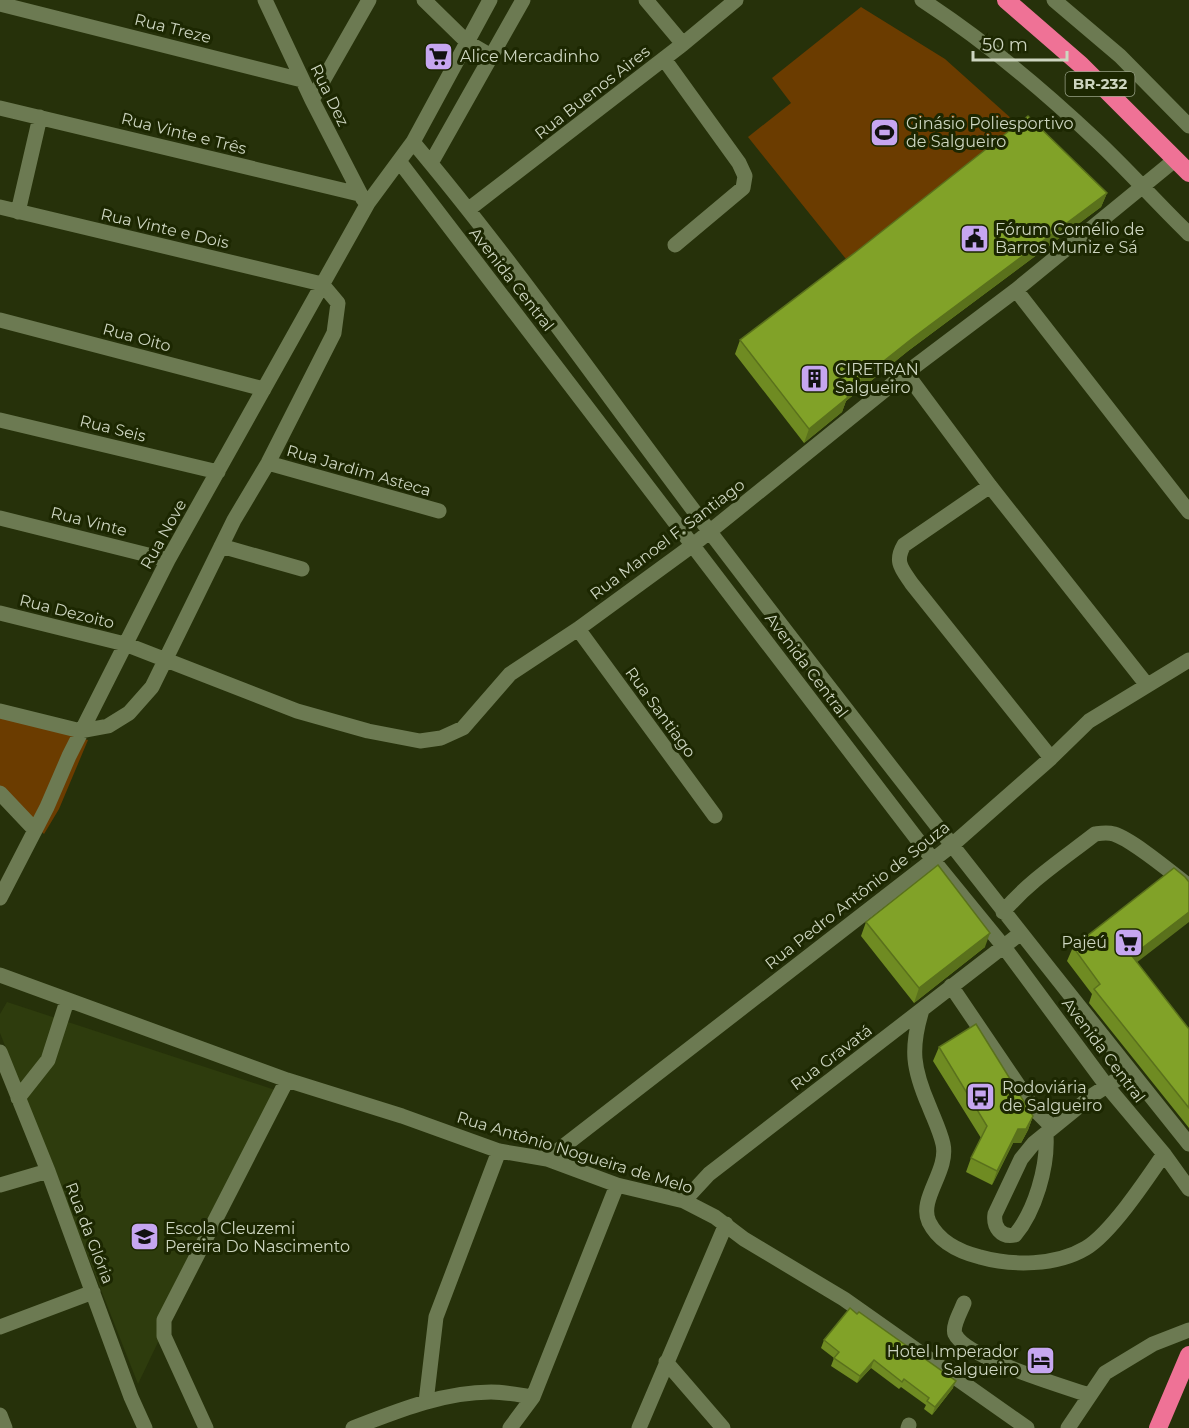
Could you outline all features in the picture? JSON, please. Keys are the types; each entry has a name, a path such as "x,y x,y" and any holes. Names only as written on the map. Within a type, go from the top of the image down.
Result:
{"highway":[{"name":"BR-232","path":"1011,1 1081,65 1189,173"},
{"path":"1158,1428 1189,1355"}],"street":[{"name":"Rua Dez","path":"265,0 302,80 364,199"},
{"path":"312,100 369,0"},
{"path":"424,0 467,42 492,56"},
{"name":"Rua Nove","path":"0,898 6,872 47,807 81,732 168,560 322,284 364,199 413,142 490,0"},
{"path":"431,163 523,0"},
{"path":"646,0 683,44"},
{"name":"Rua Buenos Aires","path":"468,209 664,59 736,0"},
{"path":"922,0 964,27 1035,85 1097,141 1189,234"},
{"path":"1054,0 1120,56 1189,126"},
{"name":"Rua Treze","path":"0,4 302,80"},
{"path":"664,59 715,128 739,163 745,176 743,188 675,246"},
{"name":"Rua Vinte e Três","path":"0,108 364,199"},
{"path":"18,212 40,117"},
{"name":"Avenida Central","path":"413,142 468,209 709,531 951,846 1189,1144"},
{"name":"Rua Manoel F. Santiago","path":"125,644 297,711 368,731 420,741 441,738 463,728 510,674 578,629 693,545 906,374 1016,290 1176,159"},
{"name":"Avenida Central","path":"399,161 933,860 1004,946 1106,1085 1164,1154 1189,1189"},
{"name":"Rua Vinte e Dois","path":"0,207 322,284"},
{"path":"0,711 81,732 108,726 129,713 152,687 234,520 268,464 334,333 338,303 322,284"},
{"path":"1016,290 1189,513"},
{"name":"Rua Oito","path":"0,320 264,389"},
{"path":"906,374 990,486 1148,685"},
{"name":"Rua Seis","path":"0,420 218,472"},
{"name":"Rua Jardim Asteca","path":"268,464 439,511"},
{"path":"990,486 904,545 899,554 899,564 912,584 1051,758"},
{"name":"Rua Vinte","path":"0,518 168,560"},
{"path":"221,546 302,569"},
{"name":"Rua Dezoito","path":"0,613 125,644"},
{"name":"Rua Santiago","path":"578,629 716,816"},
{"name":"Rua Pedro Antônio de Souza","path":"547,1160 951,846 1051,758 1089,721 1189,660"},
{"path":"0,793 34,830"},
{"path":"1003,912 1040,875 1095,834 1105,832 1124,839 1189,886"},
{"name":"Rua Gravatá","path":"684,1202 709,1174 1021,933"},
{"name":"Rua Antônio Nogueira de Melo","path":"0,975 287,1080 402,1116 499,1151 547,1160 617,1185 684,1202 726,1224 744,1239 844,1299 1027,1428"},
{"path":"951,986 1049,1131 1041,1178 1026,1218 1015,1235 1008,1236 1001,1233 994,1222 1001,1198 1021,1159 1034,1143 1049,1131 1106,1085 1130,1071"},
{"path":"18,1098 48,1060 67,1001"},
{"path":"922,1010 915,1033 915,1070 940,1132 945,1151 927,1214 928,1221 947,1244 968,1254 995,1261 1019,1263 1045,1261 1085,1248 1100,1237 1149,1177 1164,1154"},
{"name":"Rua da Glória","path":"0,1052 48,1171 131,1397 145,1428"},
{"path":"207,1428 164,1336 164,1320 287,1080"},
{"path":"426,1402 436,1317 499,1151"},
{"path":"0,1185 48,1171"},
{"path":"510,1428 533,1397 617,1185"},
{"path":"639,1428 726,1224"},
{"path":"0,1327 93,1293"},
{"path":"964,1304 955,1327 956,1335 963,1343 1007,1366 1089,1395"},
{"path":"1068,1428 1106,1373 1153,1344 1189,1330"},
{"path":"666,1362 723,1428"},
{"path":"353,1428 426,1402 471,1393 493,1392 533,1397"},
{"path":"0,1415 5,1428"}],"shaded area":[{"name":"Ginásio Poliesportivo de Salgueiro","path":"861,7 945,59 1022,128 850,264 748,137 791,103 772,78"},
{"path":"0,714 88,740 59,809 44,834 0,792"},
{"name":"Escola Cleuzemi Pereira Do Nascimento","path":"7,1002 278,1091 138,1384 0,1033 0,1014"}],"building":[{"path":"1028,116 1107,193 914,337 850,388 847,398 809,429 740,340"},
{"path":"938,865 990,933 919,988 866,922"},
{"path":"1174,868 1189,882 1189,912 1132,956 1189,1029 1189,1108 1094,989 1100,984 1073,947"},
{"name":"Rodoviária de Salgueiro","path":"976,1024 1033,1116 1026,1129 1018,1129 997,1171 971,1158 987,1126 939,1047"},
{"path":"850,1308 857,1314 859,1312 956,1381 935,1407 927,1401 929,1398 904,1379 902,1382 874,1360 860,1376 834,1358 839,1352 824,1340"}],"place":[{"name":"Alice Mercadinho","path":"439,56"},
{"name":"Ginásio Poliesportivo de Salgueiro","path":"885,132"},
{"name":"Fórum Cornélio de Barros Muniz e Sá","path":"974,238"},
{"name":"CIRETRAN Salgueiro","path":"814,378"},
{"name":"Pajeú","path":"1128,942"},
{"name":"Rodoviária de Salgueiro","path":"981,1096"},
{"name":"Escola Cleuzemi Pereira Do Nascimento","path":"144,1237"},
{"name":"Hotel Imperador Salgueiro","path":"1040,1360"}]}
